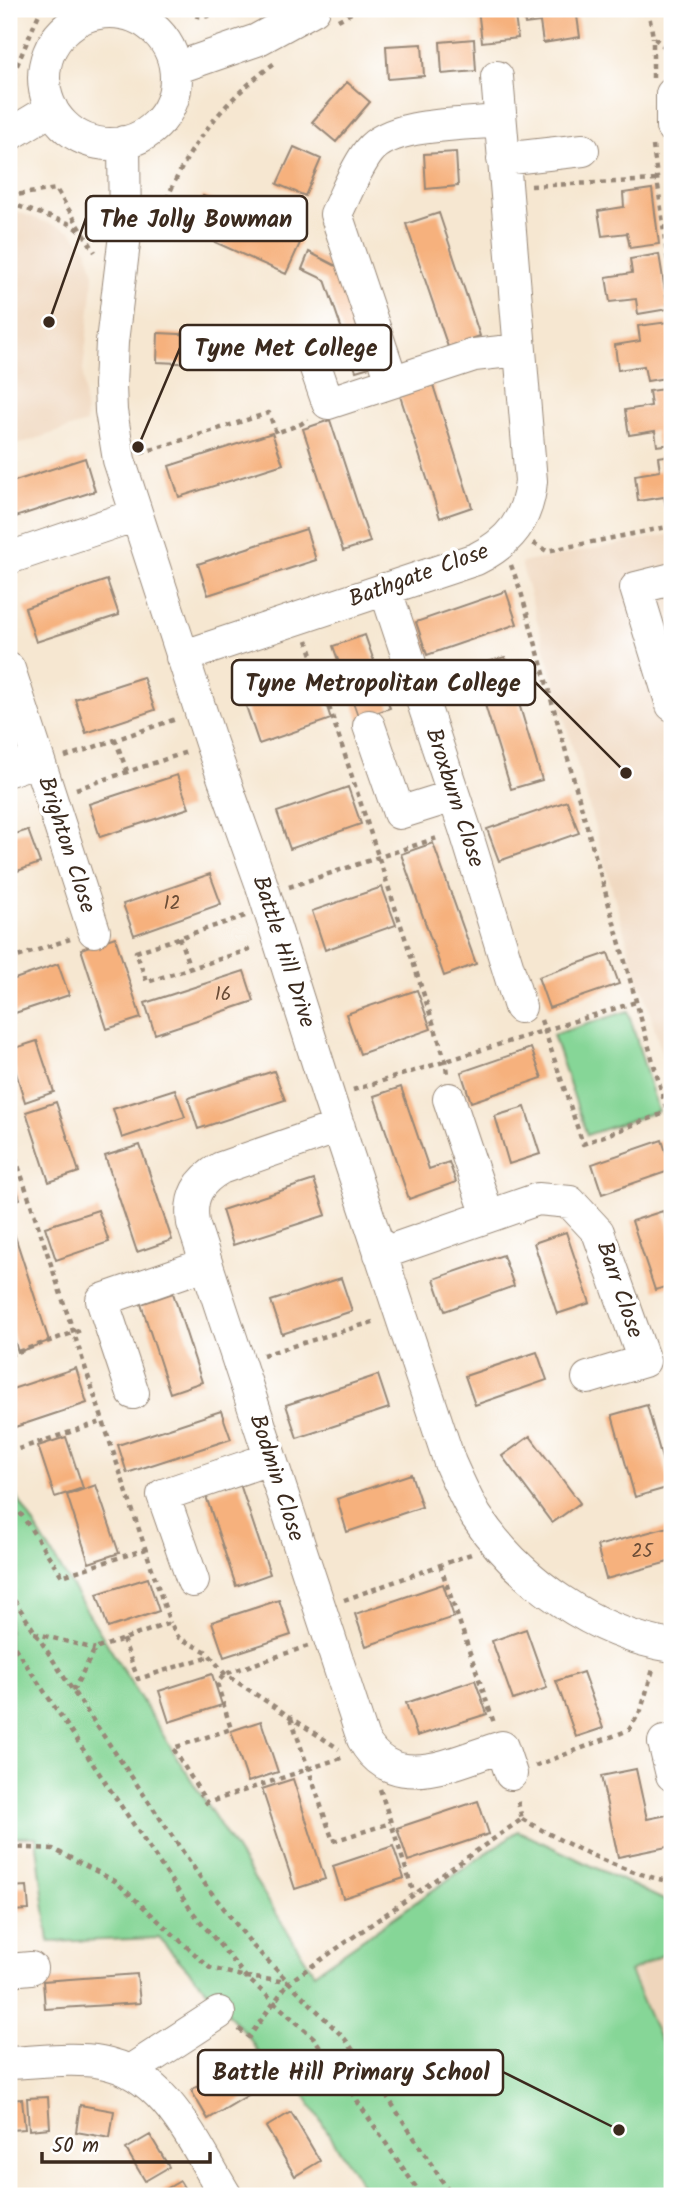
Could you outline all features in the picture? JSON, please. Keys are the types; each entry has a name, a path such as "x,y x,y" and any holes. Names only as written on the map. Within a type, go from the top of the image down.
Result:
{"street":[{"path":"176,68 257,40 314,9"},
{"path":"102,11 132,15 146,23 161,37 171,52 176,68 171,104 162,118 150,131 124,142 96,143 81,138 60,121 46,94 45,76 50,48 58,36 71,24 102,11"},
{"name":"Bathgate Close","path":"182,657 476,559 508,539 527,507 531,481 497,77"},
{"path":"662,135 672,94"},
{"path":"9,135 52,109"},
{"path":"392,382 336,214 369,150 386,136 408,130 500,121"},
{"name":"Battle Hill Drive","path":"124,142 125,235 112,342 110,384 111,411 119,460 182,657 280,940 334,1113 450,1463 477,1516 498,1545 540,1584 570,1606 613,1628 666,1645"},
{"path":"504,173 583,150"},
{"path":"310,351 328,403 474,355 519,350"},
{"path":"9,558 136,515"},
{"path":"672,579 636,588 672,705"},
{"name":"Broxburn Close","path":"386,590 520,1007"},
{"name":"Brighton Close","path":"9,669 51,759 94,931"},
{"path":"369,726 399,813 453,796"},
{"name":"Brighton Close","path":"9,770 51,759"},
{"path":"449,1100 488,1216"},
{"name":"Bodmin Close","path":"334,1113 220,1168 200,1184 191,1208 206,1264 269,1459 363,1739 369,1751 380,1762"},
{"name":"Barr Close","path":"380,1254 538,1199 552,1198 570,1202 598,1232 644,1361 587,1378"},
{"path":"133,1393 102,1300 206,1264"},
{"path":"193,1581 163,1495 269,1459"},
{"path":"664,1742 672,1775"},
{"path":"380,1762 408,1771 424,1771 506,1760"},
{"path":"130,2071 219,2013"},
{"path":"9,2063 98,2061 130,2071 147,2082 174,2112 226,2196"}],"path":[{"path":"9,84 41,9"},
{"path":"188,9 199,18 229,9"},
{"path":"648,9 653,37 672,52"},
{"path":"151,244 177,173 205,129 250,81 279,60"},
{"path":"662,135 657,180 672,295"},
{"path":"504,173 657,180"},
{"path":"9,196 56,189 86,236 68,223 9,203"},
{"path":"119,460 269,412 276,433 301,424 328,403"},
{"path":"508,539 547,551 672,526"},
{"path":"508,539 672,1129"},
{"path":"300,619 445,1059 449,1100"},
{"path":"51,759 201,711"},
{"path":"115,739 127,771"},
{"path":"65,793 211,743"},
{"path":"280,940 147,982 136,952 380,857 465,829"},
{"path":"9,960 94,931"},
{"path":"179,937 190,968"},
{"path":"334,1113 445,1059 636,1002"},
{"path":"520,1007 536,1004 583,1144 667,1112"},
{"path":"9,1138 170,1623 179,1637 203,1649 225,1674 348,1755 207,1803 173,1748 231,1728 217,1683 225,1674 329,1639"},
{"path":"238,1363 400,1314"},
{"path":"9,1355 109,1320"},
{"path":"9,1452 104,1422"},
{"path":"9,1496 62,1576 146,1549"},
{"path":"319,1609 498,1545"},
{"path":"440,1565 506,1760 522,1819 608,1863 672,1882"},
{"path":"9,1592 207,1888 254,1947 345,2039 392,2104 452,2196"},
{"path":"34,1633 94,1649 170,1623"},
{"path":"9,1639 191,1910 246,1978 314,2038 422,2196"},
{"path":"123,1639 138,1679 211,1656"},
{"path":"506,1760 578,1751 629,1730 641,1710 666,1645"},
{"path":"73,1691 94,1649"},
{"path":"291,1718 332,1842 391,1823"},
{"path":"380,1762 377,1780 414,1894"},
{"path":"219,2013 249,2037 289,1982 522,1819"},
{"path":"9,1847 53,1849 115,1881 210,1968 246,1978 289,1982"}],"shaded area":[{"path":"9,209 71,231 87,249 94,274 83,370 86,423 9,447"},
{"path":"672,534 672,1090 644,992 638,982 521,563"},
{"path":"672,1950 672,2196 462,2196 630,1971"}],"green space":[{"path":"628,1011 658,1111 587,1135 553,1035"},
{"path":"9,1484 171,1748 314,1973 518,1831 672,1904 672,1950 630,1972 670,2064 672,2063 672,2196 369,2196 299,2087 283,2096 249,2037 159,1938 49,1942 36,1837 9,1837"}],"building":[{"path":"478,9 514,9 518,38 482,42"},
{"path":"522,9 576,9 580,37 543,43 540,22 525,24"},
{"path":"474,39 476,71 442,74 440,42"},
{"path":"422,44 424,76 388,79 386,46"},
{"path":"347,82 370,102 336,142 312,122"},
{"path":"294,147 321,159 305,196 277,184"},
{"path":"456,152 458,186 426,189 424,154"},
{"path":"652,189 659,244 630,248 627,233 602,236 598,211 624,207 623,193"},
{"path":"203,196 301,241 286,274 188,230"},
{"path":"439,213 480,336 448,347 406,224"},
{"path":"309,252 340,268 373,366 356,371 325,280 302,269"},
{"path":"659,254 668,309 638,314 636,299 610,302 606,277 632,273 630,259"},
{"path":"668,322 672,377 647,381 644,366 618,370 615,345 640,341 638,326"},
{"path":"158,333 265,338 264,367 157,362"},
{"path":"433,385 472,507 440,518 400,396"},
{"path":"672,388 672,444 657,446 655,431 629,435 625,410 651,406 649,391"},
{"path":"330,420 370,542 343,551 303,429"},
{"path":"272,433 283,464 179,497 169,466"},
{"path":"672,455 672,511 667,512 664,497 638,501 635,475 660,471 658,457"},
{"path":"85,458 95,491 9,519 9,483"},
{"path":"306,529 316,560 208,595 198,564"},
{"path":"107,580 119,615 36,642 25,608"},
{"path":"506,591 517,624 427,655 416,622"},
{"path":"365,635 390,708 359,719 333,646"},
{"path":"505,657 542,780 511,789 473,666"},
{"path":"143,677 155,710 86,733 75,699"},
{"path":"318,680 331,719 259,744 246,706"},
{"path":"177,775 189,808 100,837 89,804"},
{"path":"348,787 361,824 290,849 277,812"},
{"path":"567,801 579,833 499,861 487,829"},
{"path":"28,830 40,863 9,874 9,836"},
{"path":"433,843 476,964 444,976 401,854"},
{"path":"210,874 221,904 134,935 123,904"},
{"path":"382,887 396,925 325,950 312,911"},
{"path":"115,937 141,1018 107,1029 81,949"},
{"path":"608,953 619,984 549,1008 538,977"},
{"path":"58,964 69,995 9,1015 9,981"},
{"path":"244,971 254,1001 155,1034 145,1003"},
{"path":"417,990 431,1029 360,1054 346,1014"},
{"path":"37,1041 54,1092 25,1102 9,1050"},
{"path":"531,1048 542,1078 471,1102 461,1072"},
{"path":"274,1071 285,1100 198,1129 188,1098"},
{"path":"401,1087 429,1169 449,1162 456,1182 409,1199 374,1096"},
{"path":"175,1089 185,1117 122,1138 113,1109"},
{"path":"56,1102 79,1172 49,1182 26,1112"},
{"path":"525,1107 540,1154 509,1164 495,1116"},
{"path":"662,1140 672,1170 602,1194 592,1164"},
{"path":"140,1145 172,1240 137,1252 105,1156"},
{"path":"9,1166 20,1199 9,1203"},
{"path":"314,1180 326,1215 233,1245 222,1210"},
{"path":"98,1210 109,1242 56,1260 45,1227"},
{"path":"663,1211 672,1237 672,1285 655,1290 632,1221"},
{"path":"566,1232 590,1303 557,1314 534,1243"},
{"path":"14,1233 49,1341 18,1352 9,1323 9,1235"},
{"path":"503,1255 514,1286 445,1311 434,1279"},
{"path":"341,1278 352,1311 282,1334 271,1301"},
{"path":"173,1293 202,1382 170,1393 141,1304"},
{"path":"537,1352 547,1380 475,1405 465,1376"},
{"path":"76,1368 87,1403 9,1429 9,1390"},
{"path":"378,1375 389,1408 297,1438 286,1405"},
{"path":"647,1405 670,1487 635,1497 612,1415"},
{"path":"221,1411 231,1439 127,1473 118,1445"},
{"path":"530,1436 580,1503 552,1523 502,1456"},
{"path":"66,1437 83,1488 55,1497 38,1446"},
{"path":"411,1474 422,1507 347,1532 337,1499"},
{"path":"240,1484 270,1574 236,1586 206,1496"},
{"path":"96,1485 119,1553 89,1563 67,1495"},
{"path":"672,1526 672,1561 606,1579 597,1546"},
{"path":"148,1578 159,1611 108,1628 97,1594"},
{"path":"443,1584 454,1617 366,1646 355,1614"},
{"path":"279,1600 291,1635 224,1657 212,1622"},
{"path":"526,1629 547,1688 513,1700 492,1641"},
{"path":"583,1672 603,1728 576,1737 556,1681"},
{"path":"212,1674 222,1705 169,1722 159,1691"},
{"path":"475,1680 487,1714 417,1736 406,1703"},
{"path":"261,1721 278,1772 248,1782 231,1731"},
{"path":"636,1769 647,1819 672,1814 672,1846 618,1857 601,1776"},
{"path":"293,1779 325,1879 295,1889 262,1789"},
{"path":"478,1801 489,1834 408,1861 397,1828"},
{"path":"393,1846 404,1878 343,1898 333,1866"},
{"path":"27,1886 29,1910 9,1911 9,1887"},
{"path":"137,1974 140,2003 45,2009 43,1981"},
{"path":"253,2053 270,2082 208,2119 191,2090"},
{"path":"48,2097 50,2128 29,2130 27,2098"},
{"path":"22,2099 25,2129 9,2130 9,2100"},
{"path":"80,2105 114,2111 110,2138 76,2132"},
{"path":"291,2112 320,2161 295,2176 266,2127"},
{"path":"150,2135 169,2167 145,2181 126,2149"},
{"path":"180,2181 189,2196 154,2196"}],"place":[{"name":"The Jolly Bowman","path":"49,322"},
{"name":"Tyne Met College","path":"138,447"},
{"name":"Tyne Metropolitan College","path":"626,773"},
{"name":"Battle Hill Primary School","path":"619,2130"}]}
